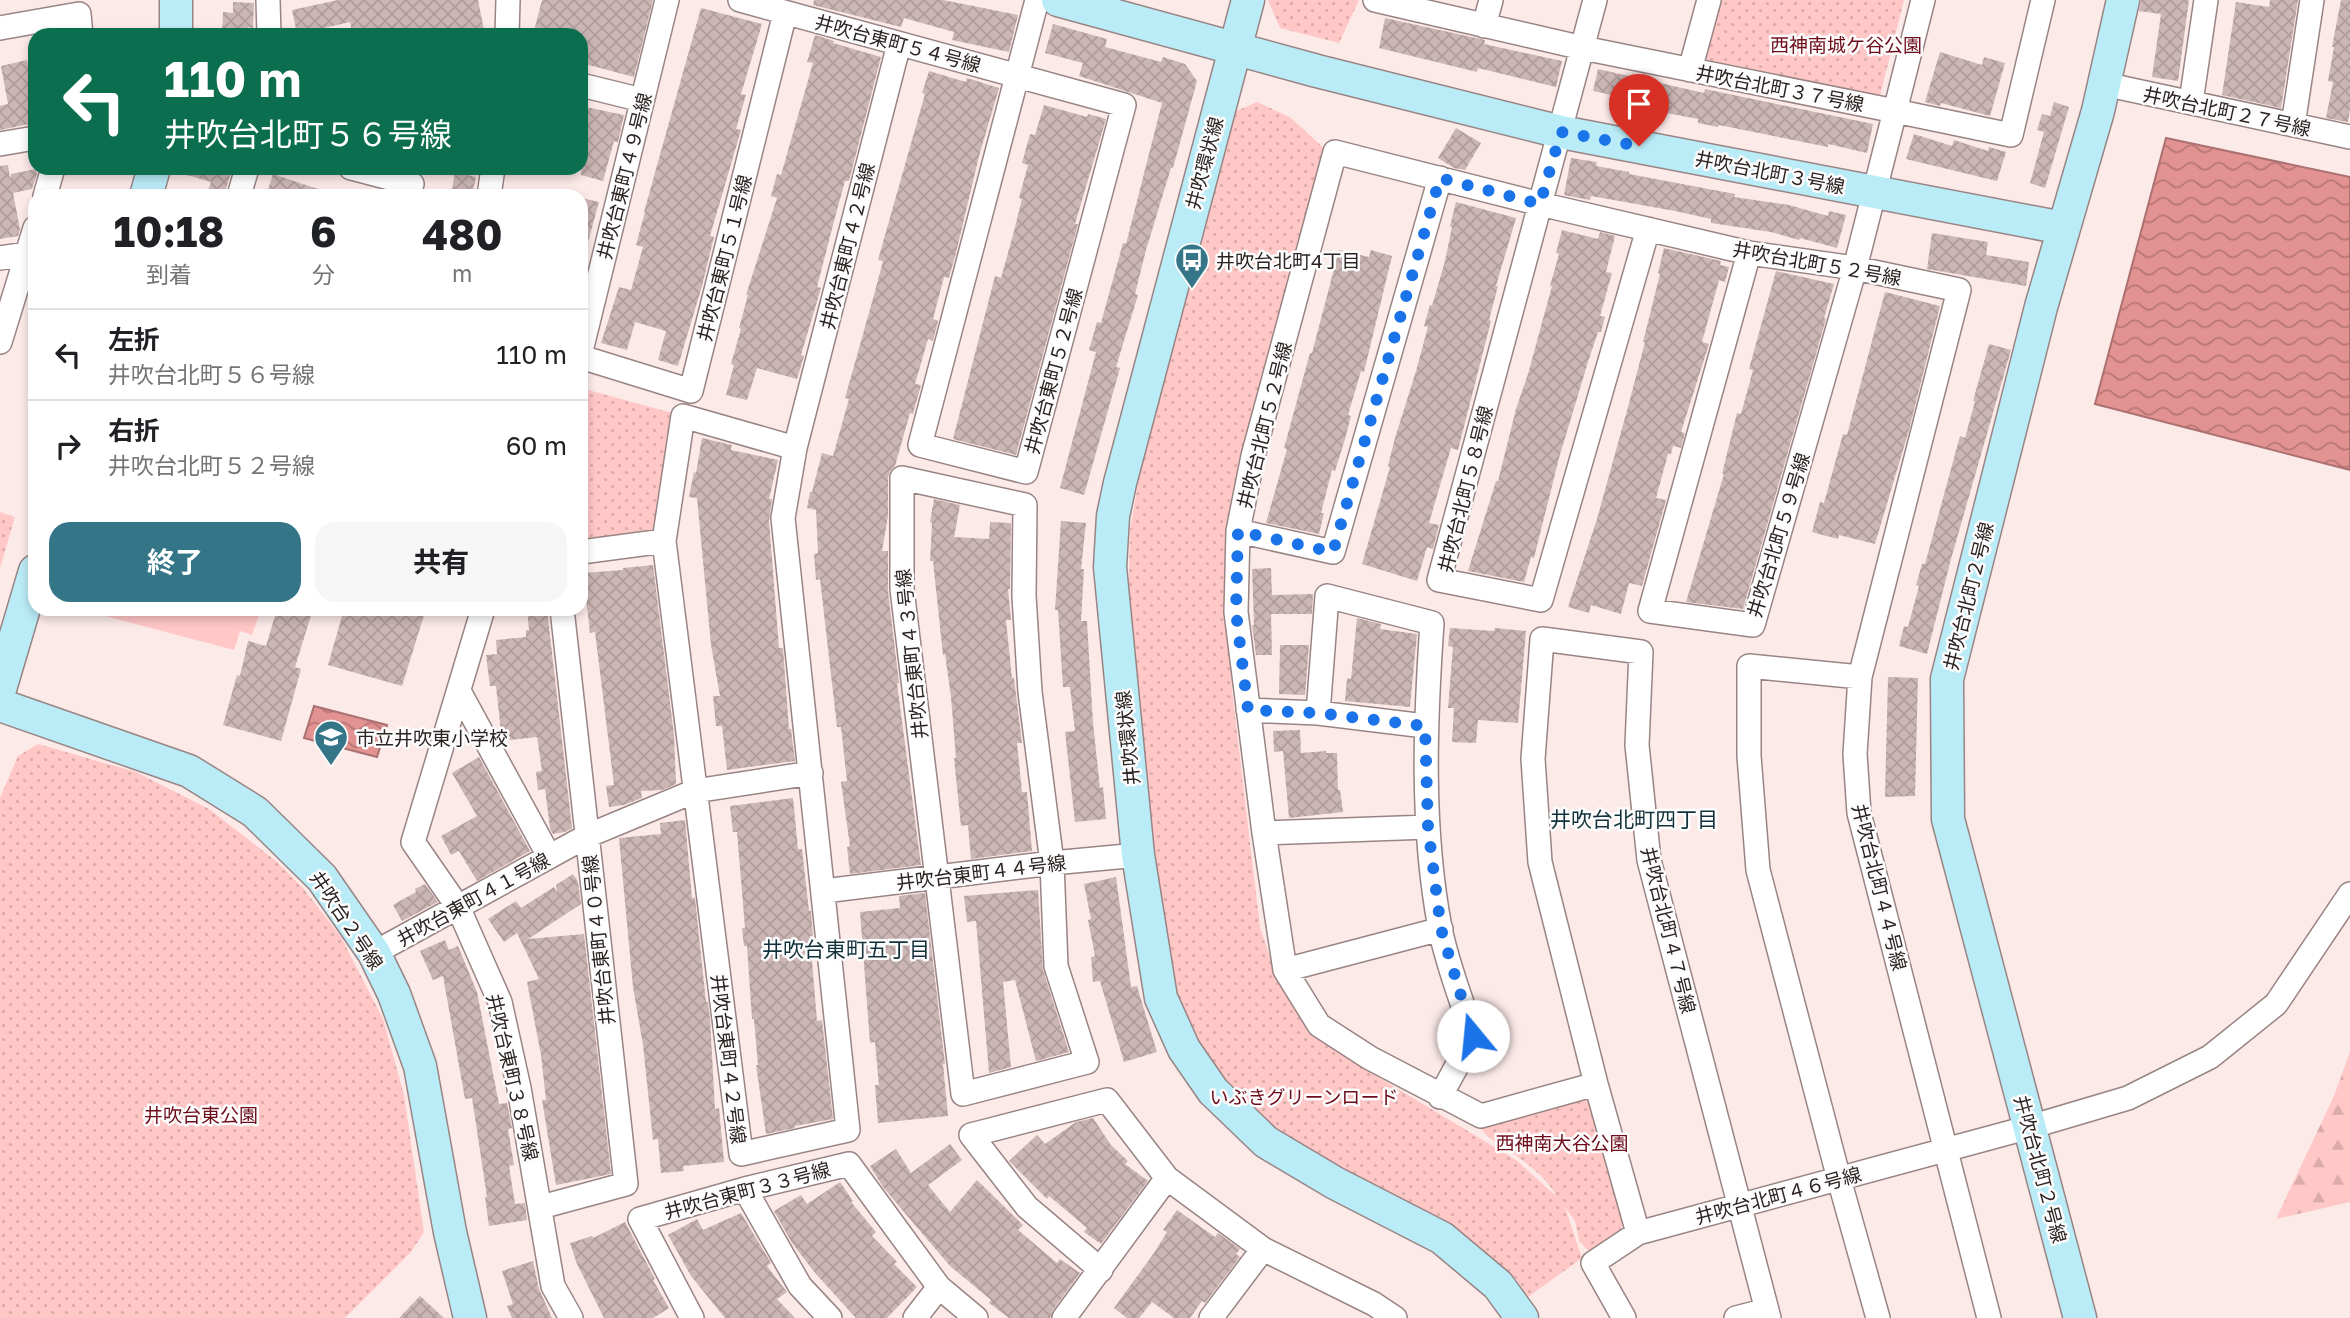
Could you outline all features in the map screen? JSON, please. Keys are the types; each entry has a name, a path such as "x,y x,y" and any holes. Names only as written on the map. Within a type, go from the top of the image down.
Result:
{"street":[{"path":"176,0 176,28"},
{"path":"268,0 269,28"},
{"path":"507,28 508,0"},
{"name":"井吹台東町４９号線","path":"588,322 667,0"},
{"name":"井吹台東町５４号線","path":"740,0 1016,75"},
{"name":"井吹台東町５２号線","path":"1016,75 1124,105 1026,472 920,445 1016,75 1037,0"},
{"name":"井吹台北町３号線","path":"1058,0 1235,49 1561,132 2063,228"},
{"name":"井吹環状線","path":"1248,0 1123,469 1113,516 1110,567 1139,855 1161,998 1184,1049 1213,1091 1266,1142 1335,1183 1442,1238 1498,1285 1522,1318"},
{"name":"井吹台北町３７号線","path":"1375,0 1583,48 2011,135 2043,0"},
{"path":"1484,26 1491,0"},
{"name":"井吹台北町５８号線","path":"1595,0 1439,580 1541,600 1648,229"},
{"path":"1690,70 1709,0"},
{"name":"井吹台北町５９号線","path":"1749,253 1650,611 1753,625 1855,268 1923,0"},
{"name":"井吹台北町２号線","path":"2080,1318 1948,819 1947,678 2063,228 2104,84 2123,0"},
{"path":"2191,102 2206,0"},
{"path":"2293,125 2312,0"},
{"name":"井吹台東町５１号線","path":"588,359 691,391 785,13"},
{"path":"0,28 79,14 80,28"},
{"name":"井吹台東町４２号線","path":"795,448 683,416 664,541 741,1154 848,1130 783,518 795,448 899,44"},
{"name":"井吹台北町２７号線","path":"2104,84 2350,137"},
{"path":"588,87 642,100"},
{"path":"0,144 28,139"},
{"name":"井吹台北町５２号線","path":"1595,1084 1481,1116 1440,1097 1370,1058 1320,1025 1285,970 1264,833 1236,612 1238,531 1253,456 1335,152 1749,253 1855,268 1959,289"},
{"path":"379,175 412,183"},
{"path":"1238,531 1333,552 1440,178"},
{"path":"0,342 28,251"},
{"path":"0,258 27,254"},
{"name":"井吹台北町４４号線","path":"1959,289 1860,677 1855,754 1859,813 1989,1318"},
{"name":"井吹台東町４３号線","path":"902,478 1026,505 1024,596 1030,692 1052,863 1056,966 1087,1062 963,1094 936,878 902,589 902,478"},
{"path":"588,551 664,541"},
{"path":"0,689 28,595"},
{"path":"1318,713 1327,596 1432,623 1425,726 1428,827 1441,929 1473,1036 1440,1097"},
{"name":"井吹台東町３８号線","path":"481,616 413,842 458,907 500,1002 541,1207 553,1286 571,1318"},
{"name":"井吹台東町４０号線","path":"541,1207 626,1184 563,616"},
{"name":"井吹台北町４７号線","path":"1638,1233 1595,1084 1540,862 1533,759 1542,639 1641,652 1637,745 1649,860 1768,1314"},
{"path":"1860,677 1749,666 1749,756 1758,870 1878,1318"},
{"path":"460,693 549,856"},
{"name":"井吹台２号線","path":"0,705 189,771 255,812 323,878 374,953 394,995 420,1066 450,1232 470,1318"},
{"path":"1248,710 1318,713 1425,726"},
{"name":"井吹台東町４１号線","path":"374,953 587,836 695,791 811,773"},
{"path":"1264,833 1428,827"},
{"name":"井吹台東町４４号線","path":"824,891 1139,855"},
{"name":"井吹台北町４６号線","path":"1624,1318 1593,1263 1638,1233 2128,1098 2210,1057 2276,1004 2350,894"},
{"path":"1285,970 1441,929"},
{"path":"1101,1270 1027,1207 971,1135 1107,1100 1167,1178 1263,1249 1368,1311 1395,1318"},
{"name":"井吹台東町３３号線","path":"692,1318 640,1219 849,1164 939,1287 976,1318"},
{"path":"1064,1318 1167,1178"},
{"path":"746,1189 800,1286 830,1318"},
{"path":"1211,1318 1263,1249"},
{"path":"915,1318 939,1287"},
{"path":"1737,1318 1768,1314"}],"green space":[{"path":"1268,0 1359,0 1339,43 1280,28"},
{"name":"西神南城ケ谷公園","path":"1715,0 1904,0 1880,96 1694,57"},
{"name":"いぶきグリーンロード","path":"1257,102 1291,118 1326,150 1226,586 1232,691 1260,927 1276,976 1300,1019 1338,1051 1516,1160 1556,1196 1541,1176 1487,1135 1479,1123 1593,1092 1625,1217 1618,1236 1591,1253 1579,1241 1575,1221 1565,1207 1582,1258 1528,1297 1516,1279 1466,1237 1362,1182 1266,1142 1212,1073 1174,997 1152,896 1128,611 1130,531 1151,408 1194,274 1234,112"},
{"path":"588,390 683,416 664,541 588,551"},
{"path":"0,512 15,517 0,568"},
{"path":"105,616 259,616 252,635 240,631 234,650"},
{"name":"井吹台東公園","path":"38,744 136,772 209,809 276,861 303,888 341,937 383,1019 404,1095 424,1232 411,1252 345,1318 0,1318 0,798 18,756"},
{"path":"2350,1052 2350,1202 2276,1219 2334,1096"}],"water":[{"path":"2166,138 2350,177 2350,470 2095,404"},
{"path":"314,706 387,725 377,757 304,738"}],"building":[{"path":"338,0 478,0 484,28 351,28 350,22 324,28 296,28 292,10"},
{"path":"542,0 653,0 634,77 588,65 588,28 535,28"},
{"path":"814,0 943,0 1018,15 1009,52 952,40 954,32 904,18 901,27 813,5"},
{"path":"2141,0 2189,0 2178,81 2152,77 2161,14 2139,11"},
{"path":"2270,0 2298,0 2281,108 2222,95 2236,2 2269,7"},
{"path":"2341,0 2350,0 2348,122 2326,118 2333,82 2328,81 2332,47"},
{"path":"233,2 254,3 253,28 222,28 223,12 233,13"},
{"path":"701,8 762,24 741,94 746,95 736,129 741,130 710,236 714,237 702,286 678,366 658,360 666,331 635,322 627,350 601,343 619,287 631,290 643,247 636,245 644,212"},
{"path":"1385,18 1485,40 1484,44 1562,61 1556,87 1478,68 1477,72 1379,48"},
{"path":"1053,24 1107,39 1105,47 1161,62 1163,57 1185,64 1197,81 1173,168 1146,250 1135,294 1138,295 1116,367 1120,368 1084,495 1060,488 1096,352 1089,350 1097,322 1101,323 1123,243 1126,244 1162,103 1079,76 1083,63 1045,53"},
{"path":"815,35 881,57 849,181 845,181 834,221 817,287 821,288 801,355 804,356 797,379 757,368 747,400 726,395 734,365 731,364 741,329 739,328 746,295 777,198 771,196 777,174 781,175 813,63 807,62"},
{"path":"1940,52 1982,65 1984,57 2005,63 1990,116 1941,103 1940,106 1925,102"},
{"path":"27,60 28,124 0,130 0,106 8,104 1,66"},
{"path":"1598,69 1704,93 1705,89 1873,124 1867,153 1828,144 1828,147 1719,125 1718,127 1698,123 1698,119 1624,105 1626,98 1593,91"},
{"path":"929,71 966,82 967,78 999,88 949,278 944,277 933,319 938,321 933,341 928,339 915,384 921,385 913,414 910,413 895,466 888,478 888,516 882,551 888,551 888,591 897,683 921,865 850,874 847,847 850,846 841,782 847,781 841,727 837,727 820,579 816,580 816,510 807,508 822,453 833,456 849,399 845,398 883,261 878,260 925,94 922,93"},
{"path":"2054,102 2069,107 2045,188 2030,183 2044,132 2037,130 2042,114 2050,116"},
{"path":"1044,105 1087,117 1088,114 1106,119 1075,224 1078,224 1016,455 953,439 995,276 1001,278 1022,199 1019,198 1028,165 1022,163 1030,134 1035,135"},
{"path":"588,107 624,115 618,142 614,141 603,181 581,175 588,175"},
{"path":"1456,128 1481,143 1465,170 1454,168 1438,158"},
{"path":"1914,134 1952,146 1954,140 1988,151 1989,147 2006,152 1997,181 1906,159"},
{"path":"1571,158 1597,162 1596,166 1629,174 1735,194 1734,197 1789,205 1828,216 1829,211 1846,215 1837,248 1771,232 1711,223 1711,219 1675,211 1591,196 1590,200 1564,195"},
{"path":"8,165 10,179 11,174 28,171 28,175 37,175 32,189 13,193 20,229 18,236 0,239 0,166"},
{"path":"187,175 230,175 226,189 208,189 211,182"},
{"path":"273,175 276,175 318,189 268,189"},
{"path":"454,175 476,177 473,189 452,189"},
{"path":"588,200 599,202 588,242"},
{"path":"1456,202 1516,218 1496,286 1489,320 1491,321 1458,450 1451,448 1429,523 1439,525 1433,549 1427,547 1417,581 1362,564 1428,327 1424,326 1445,261"},
{"path":"1562,230 1598,239 1600,232 1615,236 1606,272 1612,273 1600,316 1605,317 1601,332 1598,332 1588,362 1559,458 1534,558 1531,557 1524,582 1468,571 1498,481 1516,409 1528,374 1552,286"},
{"path":"1932,233 1988,242 1986,255 2029,262 2026,286 1927,269"},
{"path":"1664,248 1721,261 1720,265 1729,267 1725,282 1719,280 1702,342 1709,344 1681,432 1685,433 1681,448 1673,446 1671,454 1668,454 1656,498 1666,500 1642,586 1629,583 1621,614 1591,605 1589,613 1568,607 1597,519 1628,407 1645,342"},
{"path":"1339,250 1369,257 1371,250 1392,256 1364,372 1361,371 1348,415 1351,416 1335,471 1332,470 1321,513 1324,513 1319,534 1266,523"},
{"path":"1776,271 1834,284 1824,318 1826,319 1743,609 1686,602 1724,474 1737,413 1741,414 1753,370 1749,369"},
{"path":"1885,292 1940,306 1909,430 1875,544 1839,535 1838,539 1812,532 1820,502 1824,503 1843,434 1847,435"},
{"path":"1989,344 2011,350 1951,559 1927,654 1899,646 1904,626 1908,627 1919,586 1916,585 1922,564 1925,564 1960,436 1965,438"},
{"path":"702,438 732,445 731,450 778,460 769,499 772,499 769,521 779,648 783,648 789,729 795,761 727,770 722,726 716,726 713,696 720,696 711,645 697,498 689,497"},
{"path":"934,499 960,505 954,537 989,539 990,522 1011,523 1008,589 1011,620 1006,620 1022,743 1017,743 1022,792 1027,792 1032,851 971,859 968,825 961,826 951,697 945,654 943,655 933,561 930,561 930,522"},
{"path":"1061,521 1086,523 1081,569 1084,569 1081,621 1087,621 1093,723 1106,819 1075,822 1065,732 1075,731 1070,687 1063,687 1058,610 1055,610"},
{"path":"653,565 674,735 676,784 662,790 641,791 642,798 609,807 606,786 614,785 595,632 590,633 588,573"},
{"path":"1271,568 1272,595 1313,594 1312,614 1271,614 1272,655 1256,655 1252,625 1252,569"},
{"path":"275,616 311,616 295,667 301,669 281,741 223,725 237,675 240,676 248,641 266,646"},
{"path":"342,616 424,616 402,686 328,665"},
{"path":"528,616 548,616 572,828 553,834 545,789 538,790 536,772 542,771 537,737 502,741 496,686 490,686 486,655 497,654 496,640 526,637 526,630 529,630"},
{"path":"1357,618 1381,624 1380,629 1417,634 1410,707 1345,701 1347,678 1351,679"},
{"path":"1450,628 1526,631 1518,723 1478,720 1476,743 1452,742 1454,708 1448,708 1453,647 1448,646"},
{"path":"1280,645 1309,645 1305,695 1279,694"},
{"path":"1888,677 1918,678 1915,796 1885,797"},
{"path":"1300,730 1301,753 1337,753 1338,790 1343,812 1289,818 1283,751 1274,752 1273,731"},
{"path":"479,757 530,851 477,881 459,851 451,855 441,836 477,816 452,773"},
{"path":"793,798 798,849 802,849 811,911 813,936 810,936 817,1021 822,1020 833,1119 766,1134 756,1065 747,946 744,946 742,928 745,928 737,832 733,832 730,806"},
{"path":"685,820 692,898 695,898 710,1019 715,1109 719,1108 724,1162 683,1166 684,1171 661,1173 658,1139 653,1140 643,1045 633,987 619,838 661,834 660,823"},
{"path":"573,874 578,882 581,904 528,939 584,934 611,1174 556,1185 542,1100 546,1100 541,1055 527,982 539,979 517,933 504,942 488,919 516,901 521,908 554,887 557,893 556,885"},
{"path":"1116,877 1131,987 1137,986 1157,1052 1124,1062 1100,981 1093,982 1091,957 1095,956 1084,884"},
{"path":"425,884 438,902 402,921 393,905"},
{"path":"1038,890 1043,970 1069,1052 1036,1061 1015,980 1003,982 1011,1067 989,1073 976,921 967,922 964,896"},
{"path":"925,893 945,1064 948,1116 878,1123 875,1085 879,1085 875,1042 870,1043 860,912 900,908 899,896"},
{"path":"445,940 449,950 458,946 477,992 499,1104 507,1103 512,1128 508,1129 514,1165 509,1166 515,1204 525,1203 527,1220 489,1226 472,1098 465,1099 443,976 433,980 420,951"},
{"path":"1093,1118 1111,1145 1128,1161 1125,1164 1148,1181 1101,1244 1084,1232 1087,1228 1049,1196 1047,1199 1009,1161 1037,1135 1045,1144 1076,1122"},
{"path":"950,1144 962,1160 928,1185 950,1212 977,1180 1023,1225 1018,1230 1057,1263 1060,1259 1080,1273 1050,1318 1009,1318 989,1303 991,1300 950,1266 883,1187 870,1166 896,1149 911,1173"},
{"path":"840,1182 853,1201 851,1202 876,1232 872,1236 917,1287 887,1318 856,1318 792,1243 774,1211 801,1195 807,1204"},
{"path":"1177,1210 1215,1237 1218,1233 1240,1249 1236,1254 1240,1257 1190,1318 1174,1318 1152,1302 1139,1318 1127,1318 1114,1308 1154,1253 1167,1232 1163,1230"},
{"path":"741,1213 771,1263 767,1266 787,1292 777,1299 795,1318 725,1318 691,1276 668,1235 697,1219 703,1230"},
{"path":"625,1222 669,1308 653,1318 604,1318 577,1264 570,1243 592,1236 593,1238"},
{"path":"533,1261 539,1289 552,1318 512,1318 507,1306 513,1304 502,1271"},
{"path":"420,1296 444,1318 399,1318"}],"place":[{"name":"井吹台北町4丁目","path":"1192,290"},
{"name":"市立井吹東小学校","path":"331,767"}],"district":[{"name":"井吹台北町四丁目","path":"1634,819"},
{"name":"井吹台東町五丁目","path":"846,949"}],"route":[{"path":"1473,1036 1441,929 1428,827 1425,726 1318,713 1248,710 1236,612 1238,531 1333,552 1440,178 1540,204 1561,132 1639,146"}],"park label":[{"name":"西神南大谷公園","path":"1562,1142"}]}
